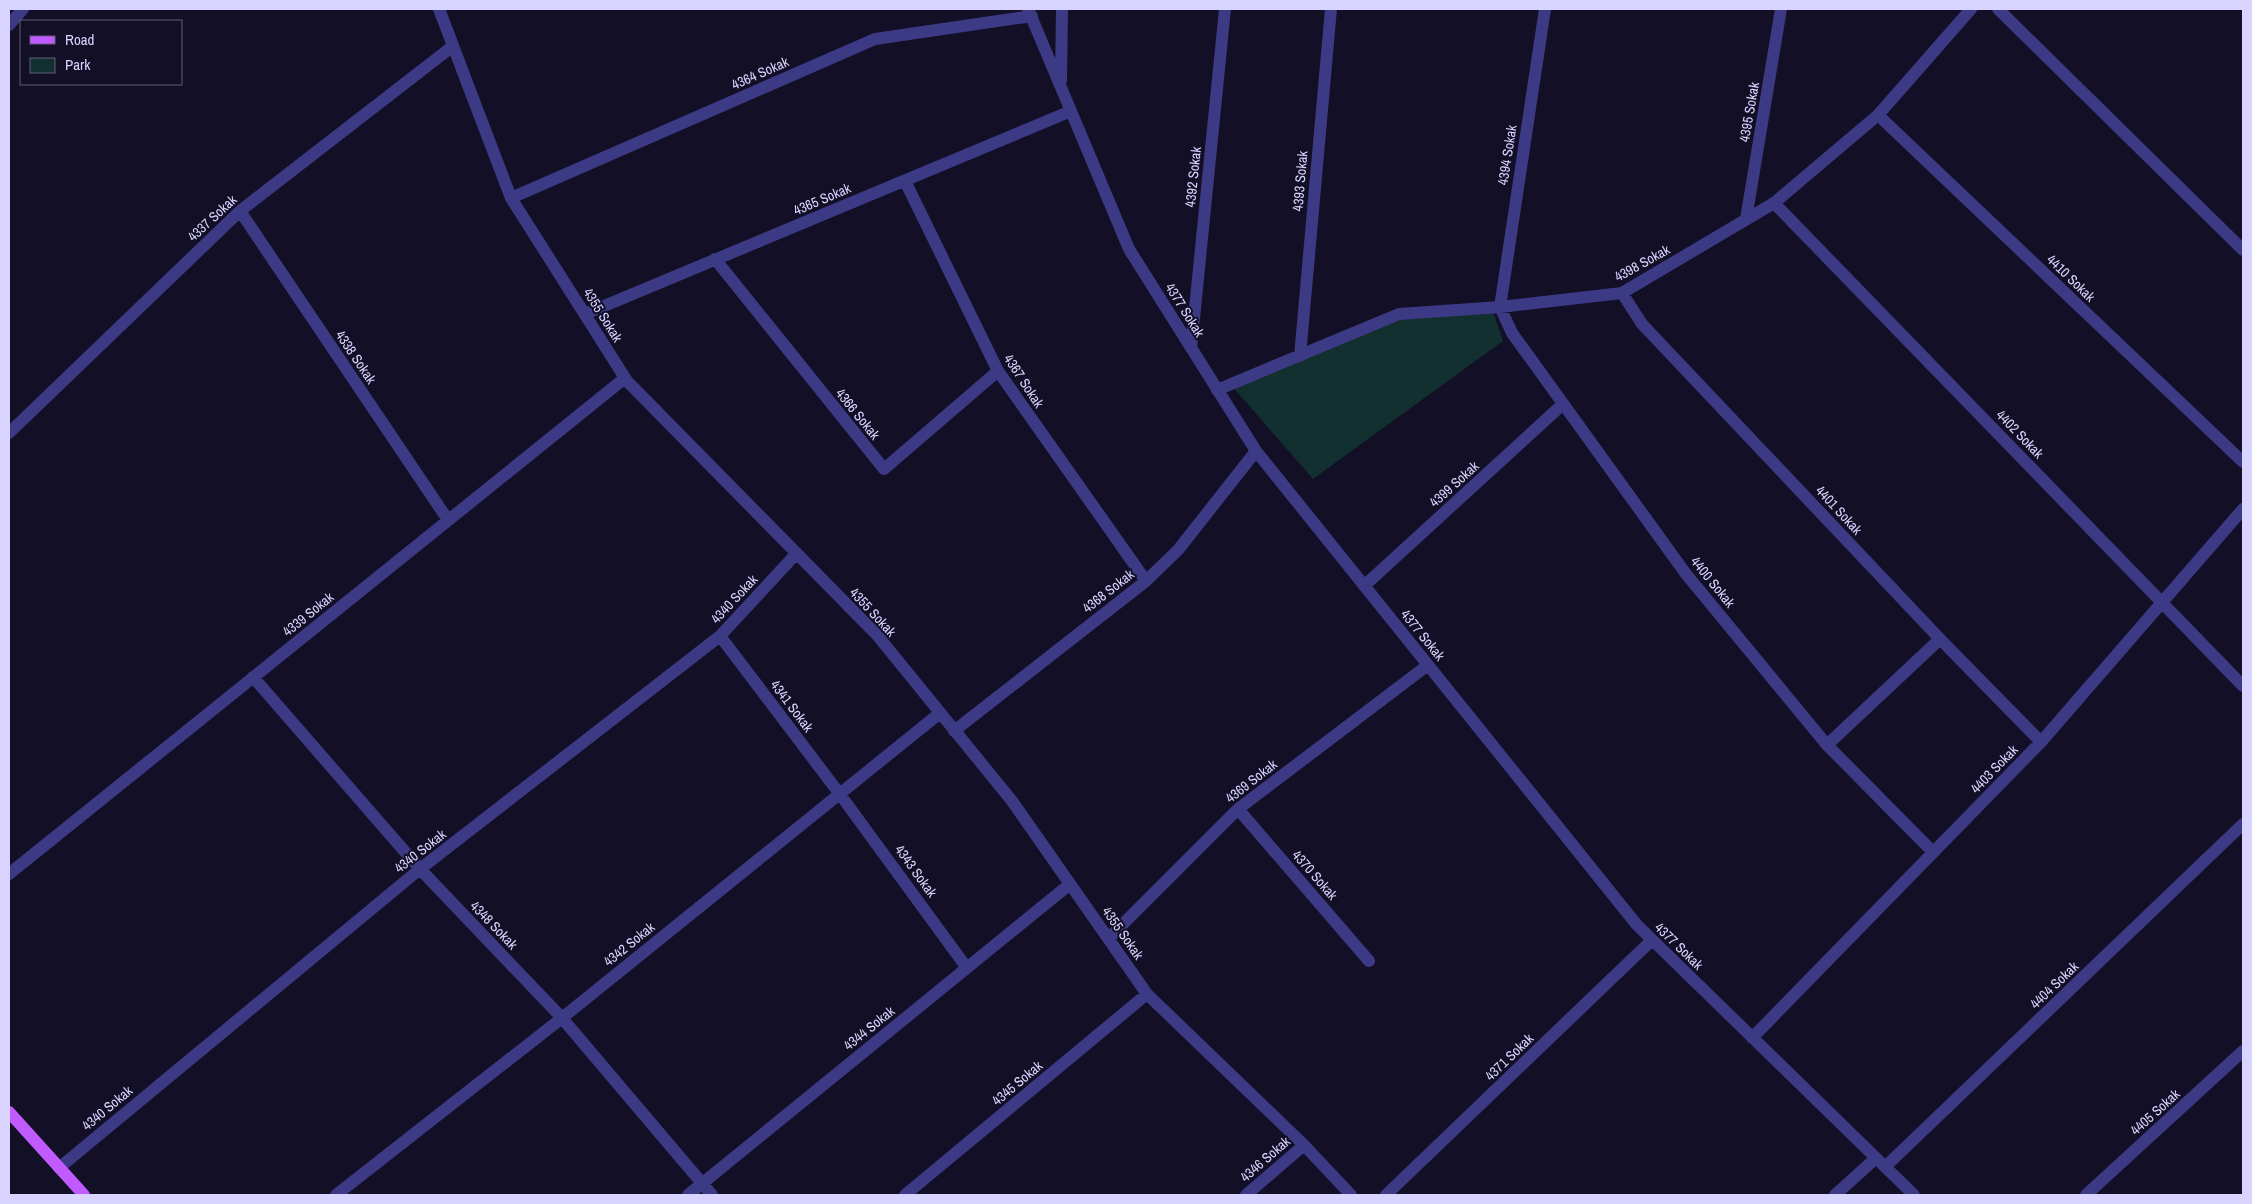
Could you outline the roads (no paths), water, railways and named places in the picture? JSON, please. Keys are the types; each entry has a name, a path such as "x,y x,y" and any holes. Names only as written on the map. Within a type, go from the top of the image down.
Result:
{"main road":[{"path":"9,1112 84,1195"}],"street":[{"path":"9,25 23,9"},
{"name":"4355 Sokak","path":"439,9 511,198 625,378 877,635 1012,801 1147,994 1304,1145 1351,1195"},
{"path":"1061,87 1062,9"},
{"name":"4392 Sokak","path":"1191,348 1225,9"},
{"name":"4393 Sokak","path":"1300,356 1331,9"},
{"name":"4394 Sokak","path":"1500,306 1545,9"},
{"name":"4395 Sokak","path":"1746,219 1781,9"},
{"name":"4398 Sokak","path":"1217,390 1399,314 1500,306 1622,293 1774,203 1878,115 1971,9"},
{"path":"1998,9 2243,250"},
{"name":"4377 Sokak","path":"1030,12 1129,249 1256,451 1637,925 1914,1195"},
{"name":"4364 Sokak","path":"511,198 875,39 1030,12"},
{"name":"4337 Sokak","path":"9,433 240,211 453,46"},
{"name":"4365 Sokak","path":"585,314 1071,111"},
{"name":"4410 Sokak","path":"1878,115 2243,462"},
{"name":"4367 Sokak","path":"905,180 998,371 1146,581"},
{"name":"4402 Sokak","path":"1774,203 2243,686"},
{"name":"4338 Sokak","path":"240,211 448,520"},
{"name":"4366 Sokak","path":"715,259 884,470 998,371"},
{"name":"4401 Sokak","path":"1622,293 1642,324 1940,639 2041,742"},
{"name":"4400 Sokak","path":"1500,306 1512,333 1686,574 1827,745 1934,852"},
{"name":"4339 Sokak","path":"9,874 625,378"},
{"name":"4399 Sokak","path":"1364,586 1563,404"},
{"name":"4368 Sokak","path":"954,731 1146,581 1178,550 1256,451"},
{"name":"4403 Sokak","path":"1752,1038 2041,742 2243,509"},
{"name":"4340 Sokak","path":"59,1168 420,869 720,636 796,554"},
{"name":"4341 Sokak","path":"720,636 839,793"},
{"path":"1827,745 1940,639"},
{"name":"4369 Sokak","path":"1108,938 1238,809 1428,665"},
{"name":"4348 Sokak","path":"253,677 420,869 562,1018 712,1195"},
{"name":"4342 Sokak","path":"336,1195 562,1018 940,713"},
{"name":"4343 Sokak","path":"839,793 967,968"},
{"name":"4370 Sokak","path":"1238,809 1369,961"},
{"name":"4404 Sokak","path":"1885,1167 2243,824"},
{"name":"4344 Sokak","path":"688,1195 1070,884"},
{"name":"4371 Sokak","path":"1386,1195 1652,940"},
{"name":"4345 Sokak","path":"905,1195 1147,994"},
{"name":"4405 Sokak","path":"2086,1195 2243,1051"},
{"name":"4346 Sokak","path":"1246,1195 1304,1145"},
{"path":"1835,1195 1876,1158"}]}
